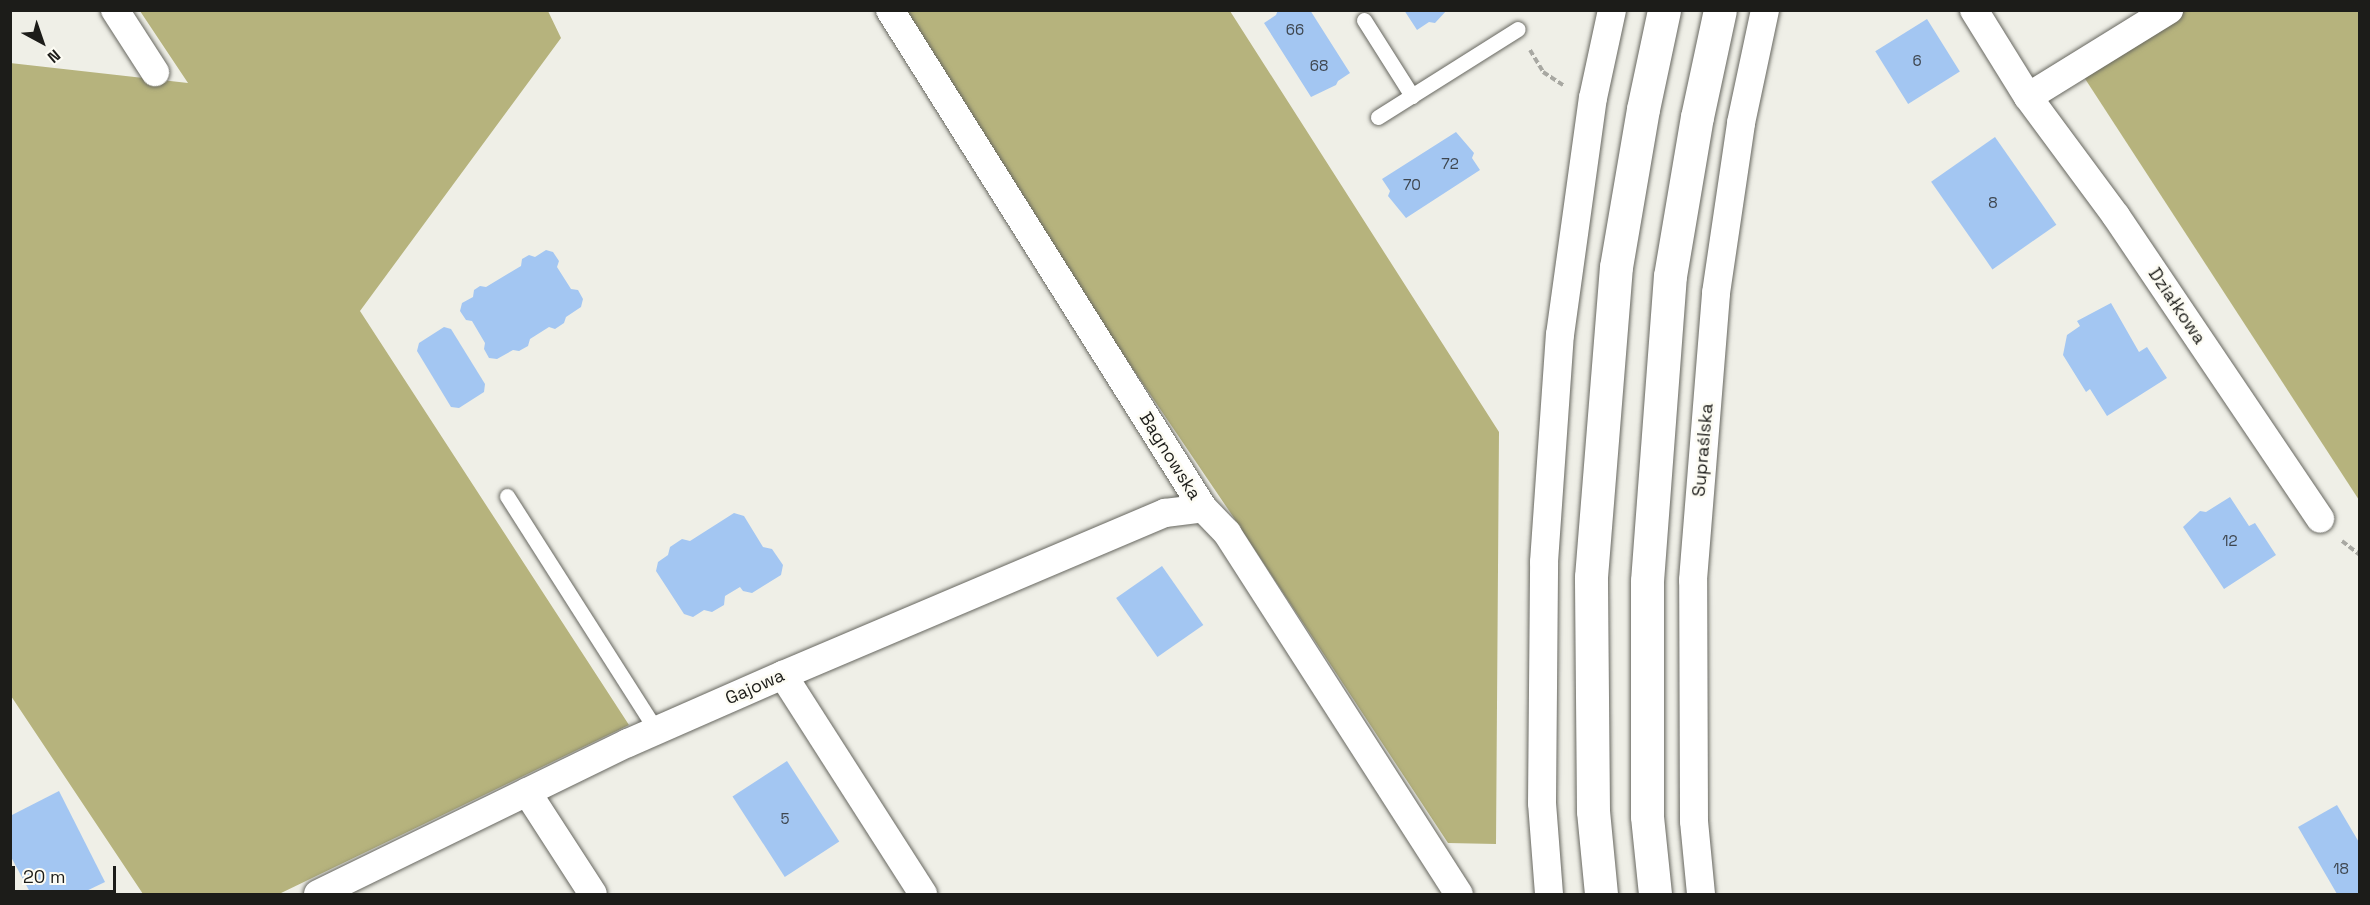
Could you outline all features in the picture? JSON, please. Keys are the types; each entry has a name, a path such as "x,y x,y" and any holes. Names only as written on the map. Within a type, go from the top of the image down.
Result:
{"main road":[{"path":"1601,894 1593,811 1591,577 1616,267 1642,109 1664,10"},
{"path":"1655,894 1647,816 1649,557 1670,276 1697,117 1720,10"}],"street":[{"path":"115,10 155,72"},
{"name":"Bagnowska","path":"890,10 1203,508 1227,533 1459,894"},
{"path":"1549,894 1542,803 1544,562 1560,335 1593,98 1612,10"},
{"name":"Supraślska","path":"1701,894 1694,821 1693,580 1716,293 1742,123 1766,10"},
{"name":"Działkowa","path":"1974,10 2028,97 2116,216 2320,519"},
{"path":"2028,97 2169,10"},
{"name":"Gajowa","path":"318,894 656,730 1165,513 1203,508"},
{"path":"783,675 923,894"},
{"path":"527,792 593,894"}],"lane":[{"path":"1364,20 1412,96"},
{"path":"1378,117 1518,29"},
{"path":"507,496 656,730"}],"path":[{"path":"1518,29 1544,72 1574,92 1593,98"}],"shaded area":[{"path":"140,11 548,11 561,38 360,311 629,725 279,894 143,894 11,696 10,63 188,83"},
{"path":"890,11 1230,11 1499,432 1496,844 1448,843 1232,515"},
{"path":"2184,11 2359,11 2359,500 2080,71"}],"building":[{"path":"1278,10 1310,10 1350,73 1336,85 1311,97 1264,23 1276,15"},
{"path":"1404,10 1447,10 1435,23 1429,22 1417,30"},
{"path":"1927,19 1960,72 1908,104 1875,51"},
{"path":"1456,132 1474,153 1472,158 1480,170 1406,218 1388,196 1390,191 1382,179"},
{"path":"1995,137 2056,225 1992,269 1931,182"},
{"path":"546,250 553,252 559,261 557,267 571,289 578,290 583,299 581,307 566,317 564,323 555,329 549,327 530,339 528,346 519,351 513,350 497,359 489,358 484,349 485,343 472,321 466,320 460,311 462,303 473,297 474,290 480,286 486,287 521,266 522,259 529,255 535,257"},
{"path":"2111,303 2139,352 2147,347 2167,378 2107,416 2090,389 2086,392 2063,355 2067,335 2080,326 2077,321"},
{"path":"444,327 451,329 485,384 484,392 459,408 451,407 417,351 419,343"},
{"path":"2230,497 2249,526 2255,523 2276,555 2224,589 2183,527 2200,511 2206,512"},
{"path":"734,513 744,516 763,547 772,549 783,565 781,575 752,593 743,591 740,587 725,596 724,605 712,612 704,610 693,617 684,614 656,571 658,562 668,555 670,547 682,539 690,541"},
{"path":"1162,566 1203,625 1157,657 1116,598"},
{"path":"787,761 839,842 785,877 732,796"},
{"path":"59,791 105,882 80,894 31,894 10,855 10,816"},
{"path":"2337,805 2360,844 2360,894 2337,894 2298,827"}]}
